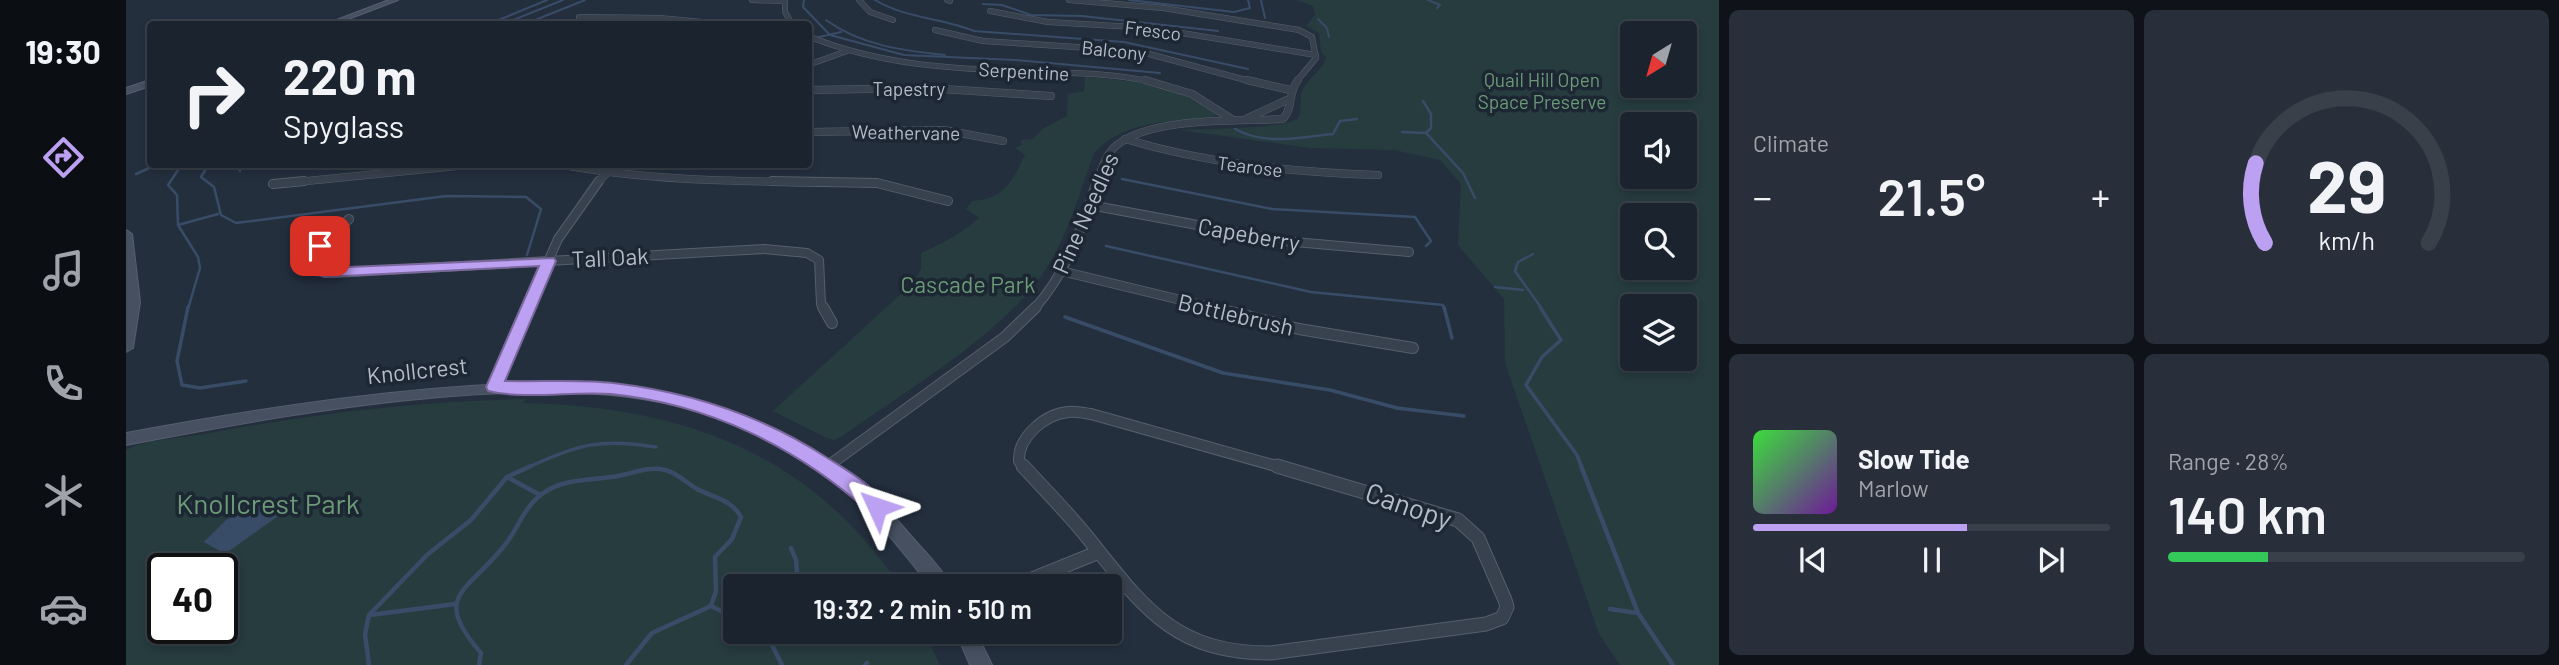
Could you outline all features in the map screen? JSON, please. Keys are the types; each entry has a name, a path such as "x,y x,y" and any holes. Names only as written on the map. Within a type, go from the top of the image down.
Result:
{"street":[{"path":"334,21 383,0"},
{"path":"341,21 395,0"},
{"path":"752,0 784,0 785,12 790,21"},
{"path":"859,0 876,16 893,20"},
{"path":"1069,0 1175,9 1272,23 1298,30 1314,39 1316,55"},
{"name":"Fresco","path":"990,11 1014,17 1160,29 1247,46 1316,55"},
{"path":"579,17 650,21"},
{"name":"Balcony","path":"935,30 974,38 1147,52 1203,64 1261,85 1290,90"},
{"name":"Serpentine","path":"812,38 847,51 924,65 1137,79 1193,95 1236,120"},
{"path":"812,64 847,51"},
{"name":"Pine Needles","path":"828,466 1005,337 1043,299 1079,237 1108,153 1125,139 1158,128 1236,120 1283,119 1289,112 1287,100 1290,90 1314,62 1316,55"},
{"path":"126,93 147,86"},
{"name":"Tapestry","path":"812,90 927,88 1051,96"},
{"name":"Pine Needles","path":"1236,120 1271,110 1287,100"},
{"name":"Weathervane","path":"812,132 937,130 969,132 1003,141"},
{"name":"Tearose","path":"1125,139 1181,155 1237,165 1378,175"},
{"path":"273,184 436,168"},
{"path":"579,168 695,181 848,180 891,185 948,201"},
{"path":"495,387 549,261 572,216 612,168"},
{"name":"Capeberry","path":"1090,205 1283,242 1409,252"},
{"name":"Tall Oak","path":"349,219 320,246 314,271 334,273 764,249 807,253 819,260 821,304 832,323"},
{"path":"126,234 133,302 126,348"},
{"name":"Bottlebrush","path":"1061,271 1299,329 1413,348"},
{"name":"Knollcrest","path":"126,439 303,408 495,387 589,387 678,400 761,428 828,466 892,523 932,574"},
{"name":"Canopy","path":"1064,412 1084,412 1148,429 1448,516 1468,527 1478,538 1507,607 1502,618 1486,624 1270,653 1244,653 1199,642 1168,627 1138,602 1099,552 1022,466 1018,457 1022,442 1049,418 1064,412"},
{"path":"1045,574 1099,552"},
{"path":"971,644 981,665"}],"green space":[{"name":"Quail Hill Open Space Preserve","path":"1297,0 1719,0 1719,665 1620,665 1599,634 1505,363 1504,299 1458,245 1461,184 1440,160 1394,150 1310,148 1180,130 1262,126 1292,122 1298,118 1302,91 1326,57 1321,52 1319,33 1306,26 1315,15 1313,6"},
{"name":"Cascade Park","path":"1085,77 1137,82 1172,91 1188,97 1217,116 1151,124 1121,133 1107,141 1094,153 1064,235 1051,261 1033,287 985,334 956,357 844,435 834,440 825,437 773,411 913,283 921,269 921,253 952,238 979,218 966,209 972,201 992,197 1006,187 1025,155 1015,148 1022,145 1021,140 1033,139 1042,129 1067,116 1068,94 1084,91"},
{"name":"Knollcrest Park","path":"527,399 522,403 580,406 635,414 687,427 736,445 782,470 825,501 864,540 891,574 723,574 723,644 930,644 940,665 126,665 126,450 154,441 284,420 405,406"}],"water":[{"path":"259,503 281,514 223,553 204,542 226,520"}],"waterway":[{"path":"496,21 547,0"},
{"path":"510,21 563,0"},
{"path":"532,21 585,0"},
{"path":"804,0 803,7 830,35"},
{"path":"875,0 898,11 974,31 1124,42 1248,69"},
{"path":"1129,0 1234,12 1250,8 1248,0"},
{"path":"1261,0 1265,18"},
{"path":"1428,0 1440,5 1437,8"},
{"path":"983,4 1002,5 1031,15 1082,16 1218,31"},
{"path":"1318,19 1327,28 1329,37"},
{"path":"826,20 839,29 868,41 898,49 945,55"},
{"path":"830,35 841,32"},
{"path":"819,37 830,35"},
{"path":"830,35 904,55 1015,60 1160,73"},
{"path":"1423,101 1431,114 1431,128 1426,133"},
{"path":"1235,129 1271,139 1295,138 1333,134 1340,121 1357,119"},
{"path":"1402,132 1426,133"},
{"path":"1426,133 1463,173 1475,198"},
{"path":"136,174 149,168"},
{"path":"178,225 177,195 168,185 179,168"},
{"path":"207,168 201,177 214,187 221,215 236,223 446,196 526,197 541,209 527,255"},
{"path":"1122,179 1272,209 1415,217 1431,241 1426,246"},
{"path":"178,225 218,214"},
{"path":"178,225 198,257 200,268 188,309"},
{"path":"1106,246 1311,292 1443,305 1444,309"},
{"path":"1533,254 1518,262 1515,271 1542,309"},
{"path":"1495,287 1523,290"},
{"path":"188,307 177,361 182,385 200,388 246,381"},
{"path":"1444,307 1452,338"},
{"path":"1540,307 1561,340 1542,357 1526,385 1577,455 1582,468"},
{"path":"1065,317 1223,373 1330,390 1397,408 1464,416"},
{"path":"527,468 561,453 590,445 620,443 656,447"},
{"path":"507,477 531,466"},
{"path":"1581,466 1638,613"},
{"path":"479,665 481,653 466,634 458,618 456,606 460,595 504,546 532,503 546,491 565,483 659,469 670,471 697,489 732,506 741,517 732,539 715,557 716,591 711,606"},
{"path":"369,665 365,634 369,615 428,554 471,520 507,477"},
{"path":"507,477 540,495"},
{"path":"791,548 796,560 797,574"},
{"path":"370,615 455,604"},
{"path":"626,665 652,633 711,606"},
{"path":"711,606 723,612"},
{"path":"1610,609 1638,613"},
{"path":"1638,613 1673,665"},
{"path":"772,644 782,665"}],"route":[{"path":"320,246 313,268 314,271 324,273 549,261 495,387 562,385 631,391 713,410 761,428 809,454 842,476 877,507"}]}
